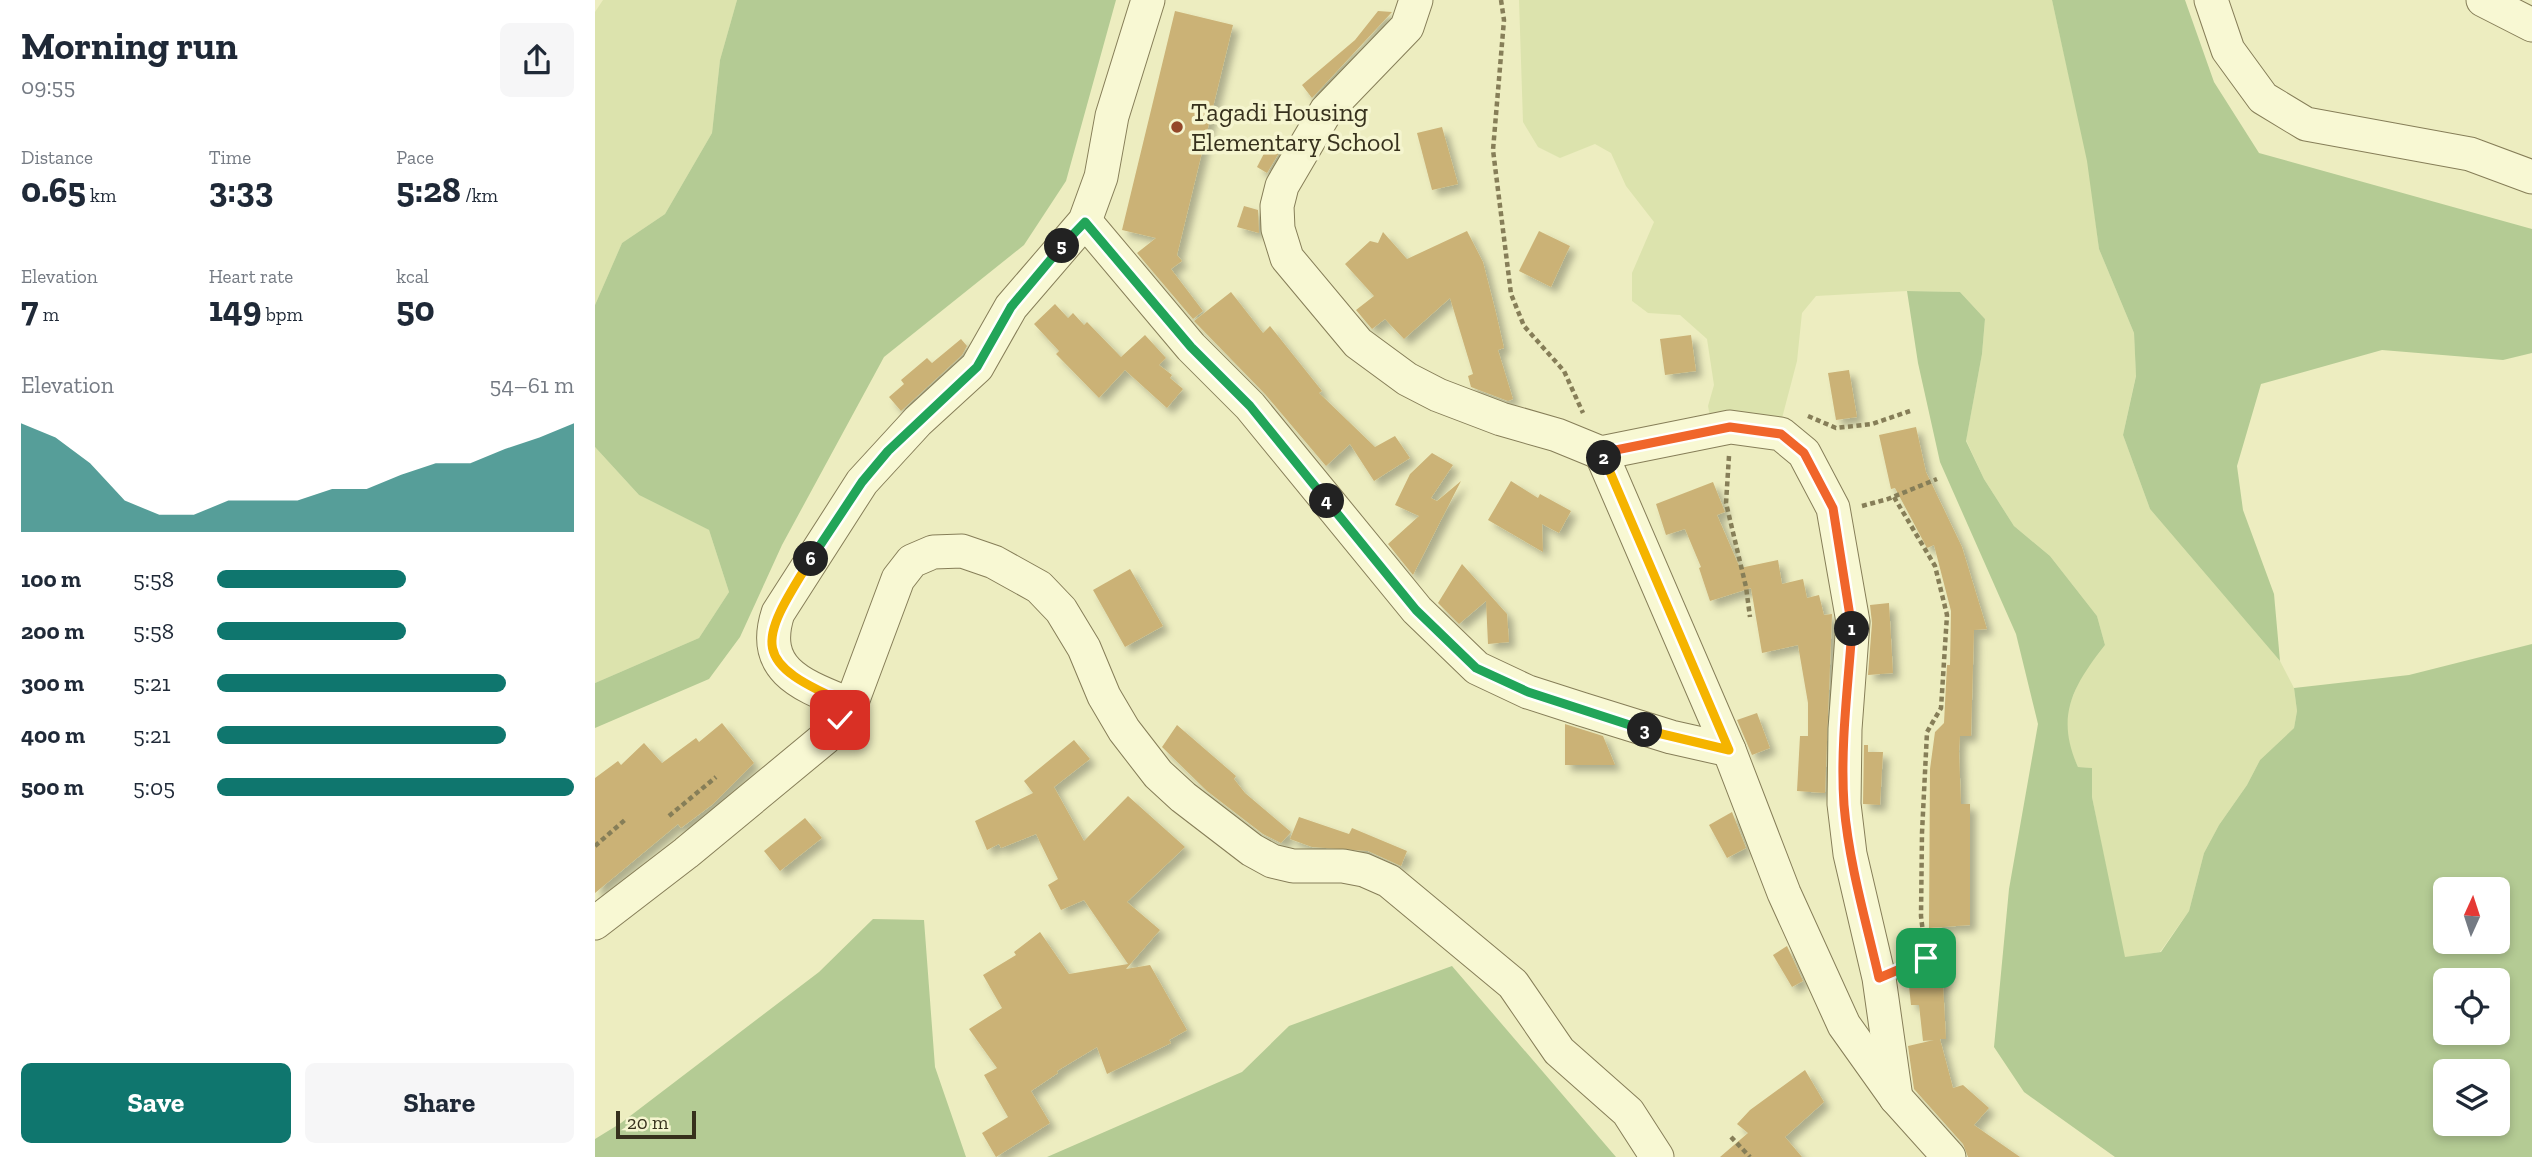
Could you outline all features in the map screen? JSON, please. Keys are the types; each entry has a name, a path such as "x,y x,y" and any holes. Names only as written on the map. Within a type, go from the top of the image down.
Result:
{"street":[{"path":"851,705 822,693 779,664 772,648 771,636 778,613 862,482 908,431 977,367 1011,307 1039,271 1085,222 1101,177 1112,116 1148,0"},
{"path":"1416,0 1407,27 1391,47 1326,111 1282,186 1277,206 1278,229 1287,258 1358,343 1407,379 1438,395 1501,419 1557,435 1601,453 1730,427 1781,434 1804,453 1833,508 1853,622 1845,729 1844,804 1850,854 1879,978 1896,1098"},
{"path":"2211,0 2228,50 2263,97 2306,124 2470,153 2532,177"},
{"path":"2483,0 2532,25"},
{"path":"1085,222 1191,347 1250,406 1416,610 1476,668 1528,692 1629,725 1729,750"},
{"path":"1601,453 1729,750 1784,893 1843,1025 1896,1098 1948,1157"},
{"path":"595,923 807,754 851,705 889,596 912,561 933,552 962,551 995,562 1038,587 1061,610 1124,730 1158,774 1183,797 1252,850 1272,861 1293,866 1343,866 1364,870 1389,880 1513,984 1559,1051 1628,1112 1657,1157"}],"path":[{"path":"1501,0 1504,20 1493,150 1511,293 1524,326 1564,370 1601,453"},
{"path":"1781,434 1791,423 1809,415 1836,428 1872,424 1910,411"},
{"path":"1730,427 1726,503 1739,554 1750,617"},
{"path":"1833,508 1870,505 1937,479"},
{"path":"1894,497 1934,566 1947,615 1941,708 1927,732 1921,916 1926,958"},
{"path":"669,816 716,777"},
{"path":"595,846 625,820"},
{"path":"1879,978 1926,958 1945,954"},
{"path":"1731,1137 1750,1157"}],"green space":[{"path":"603,0 737,0 720,60 712,133 665,214 622,243 595,305 595,12"},
{"path":"737,0 1116,0 1066,181 1024,245 884,357 782,545 740,637 709,679 595,728 595,683 699,638 729,592 709,530 639,495 595,447 595,305 622,243 665,214 712,133 720,60"},
{"path":"1519,0 2052,0 2088,161 2099,249 2134,333 2136,375 2123,435 2150,509 2280,661 2294,688 2297,711 2294,728 2260,760 2247,785 2219,825 2204,853 2189,911 2160,952 2124,958 2092,797 2092,768 2078,767 2067,744 2067,711 2081,676 2105,645 2097,616 2050,556 2014,526 1984,479 1966,440 1982,354 1985,319 1960,292 1907,291 1816,296 1802,313 1797,361 1781,422 1711,422 1708,406 1714,385 1707,339 1680,315 1648,313 1632,301 1632,273 1654,222 1626,186 1611,153 1595,144 1560,158 1538,147 1523,122"},
{"path":"2052,0 2185,0 2214,82 2259,153 2532,229 2532,353 2503,360 2382,350 2261,384 2237,466 2243,510 2274,594 2280,661 2150,509 2123,435 2136,376 2134,333 2099,249 2087,161"},
{"path":"1907,291 1960,292 1985,319 1982,354 1966,441 1984,479 2014,526 2050,556 2097,616 2105,645 2076,688 2068,717 2068,732 2078,767 2092,768 2092,797 2125,957 2161,952 2189,911 2204,853 2219,825 2247,785 2260,760 2294,728 2297,711 2294,688 2409,675 2532,644 2532,1157 2115,1157 2024,1092 1994,1047 2009,889 2038,724 2016,634 1940,462 1918,363"},
{"path":"595,447 639,495 709,530 729,592 699,638 595,683"},
{"path":"873,919 924,920 935,1067 966,1157 595,1157 595,1139 621,1123 819,972"},
{"path":"1452,966 1616,1157 1047,1157 1242,1072 1289,1026"}],"building":[{"name":"Tagadi Housing Elementary School","path":"1175,11 1233,25 1177,255 1182,261 1171,269 1203,311 1193,319 1137,253 1156,238 1122,230"},
{"path":"1378,11 1392,12 1312,98 1302,85 1355,40"},
{"path":"1442,127 1458,184 1432,190 1417,133"},
{"path":"1272,138 1286,141 1267,173 1257,167"},
{"path":"1244,206 1258,210 1259,233 1237,227"},
{"path":"1467,231 1483,262 1496,313 1504,348 1498,350 1513,399 1508,401 1471,387 1468,376 1473,374 1450,298 1404,339 1385,319 1372,329 1356,310 1374,296 1345,264 1370,241 1378,243 1383,232 1407,259"},
{"path":"1539,231 1570,246 1551,287 1519,271"},
{"path":"1231,292 1263,333 1270,326 1322,391 1319,393 1375,447 1395,436 1410,458 1374,481 1350,444 1326,466 1265,394 1194,321"},
{"path":"1055,304 1068,318 1073,313 1084,325 1087,322 1121,357 1145,335 1166,358 1159,365 1172,375 1170,378 1183,389 1167,408 1125,370 1099,398 1056,354 1059,351 1034,324"},
{"path":"1691,335 1696,371 1665,375 1660,339"},
{"path":"961,339 967,346 962,355 901,411 889,397 904,384 901,380 927,358 932,363"},
{"path":"1849,370 1857,417 1836,420 1828,373"},
{"path":"1916,427 1926,472 1962,547 1987,629 1974,630 1971,736 1960,736 1959,751 1961,804 1970,804 1970,925 1929,928 1930,769 1935,732 1944,723 1947,665 1950,665 1951,611 1934,545 1927,548 1895,488 1891,489 1879,435"},
{"path":"1432,453 1453,465 1431,498 1437,501 1461,481 1413,575 1388,544 1419,516 1395,505 1410,474"},
{"path":"1511,481 1538,498 1540,494 1571,511 1559,533 1542,524 1543,552 1488,520"},
{"path":"1713,482 1725,512 1717,515 1740,568 1778,560 1782,584 1803,579 1807,598 1819,595 1824,615 1832,614 1825,793 1797,791 1800,736 1808,736 1808,703 1798,645 1762,653 1751,588 1710,601 1699,568 1701,567 1685,529 1666,535 1656,504"},
{"path":"1462,564 1507,614 1509,642 1488,644 1486,601 1459,624 1438,603"},
{"path":"1130,569 1163,626 1125,647 1093,590"},
{"path":"1889,603 1893,673 1868,675 1872,623 1870,605"},
{"path":"1757,713 1770,748 1752,755 1737,720"},
{"path":"722,723 754,763 713,804 681,828 678,824 595,893 595,778 618,761 621,765 644,743 662,763 696,738 699,742"},
{"path":"1565,724 1603,736 1615,765 1565,765"},
{"path":"1177,725 1236,776 1234,779 1245,793 1291,832 1281,843 1263,834 1207,791 1162,747"},
{"path":"1074,740 1090,759 1054,787 1084,841 1128,796 1185,847 1127,902 1160,930 1126,969 1150,965 1187,1030 1169,1040 1171,1043 1107,1074 1097,1047 1057,1071 1058,1073 1031,1091 1050,1123 996,1157 982,1133 1008,1117 984,1075 997,1068 969,1029 1002,1008 983,975 1016,955 1014,952 1040,932 1069,974 1128,964 1084,900 1061,910 1048,885 1058,879 1036,834 1001,848 999,844 987,850 975,821 1033,793 1024,781"},
{"path":"1864,745 1868,745 1868,752 1883,752 1880,805 1863,804"},
{"path":"1732,812 1746,848 1727,858 1709,825"},
{"path":"1299,817 1349,834 1352,828 1407,851 1401,866 1368,851 1312,847 1290,839"},
{"path":"805,818 822,838 780,871 764,851"},
{"path":"1787,946 1803,981 1792,987 1773,955"},
{"path":"1942,965 1946,1039 1940,1039 1953,1088 1963,1085 1989,1108 1974,1125 2020,1157 1968,1157 1963,1144 1914,1089 1908,1046 1934,1040 1923,1041 1919,1005 1911,1005 1907,967"},
{"path":"1805,1070 1824,1102 1785,1137 1802,1157 1720,1157 1748,1133 1737,1124 1750,1110"}],"place":[{"name":"Tagadi Housing Elementary School","path":"1177,127"}],"route":[{"path":"840,720 851,705 822,693 787,672 774,656 771,636 778,613 862,482 918,421 977,367 1011,307 1039,271 1085,222 1191,347 1250,406 1416,610 1476,668 1528,692 1629,725 1729,750 1601,453 1730,427 1781,434 1804,453 1824,486 1833,508 1853,622 1845,729 1844,804 1850,854 1879,978 1926,958"}]}
